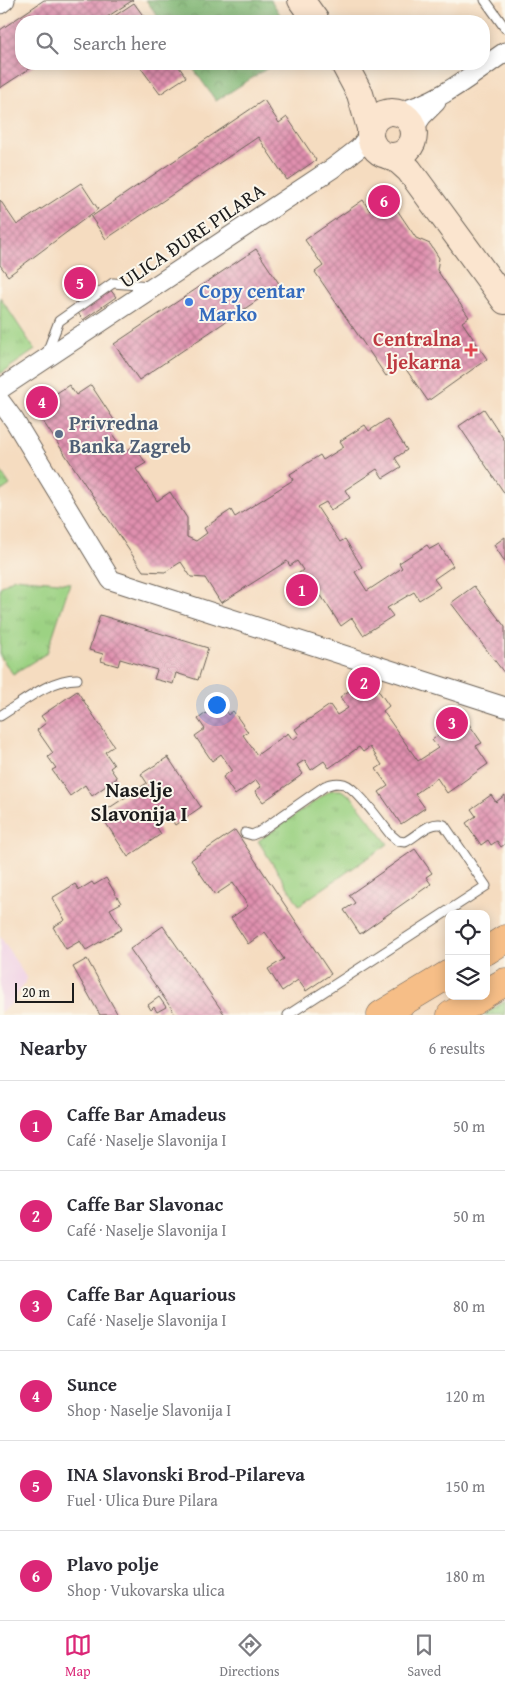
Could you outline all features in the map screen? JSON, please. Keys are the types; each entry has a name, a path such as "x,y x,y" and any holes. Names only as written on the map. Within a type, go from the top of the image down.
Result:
{"main road":[{"path":"301,0 312,15"},
{"path":"349,70 378,143 408,169 505,300"},
{"path":"351,70 375,96 405,121 420,156 475,259"},
{"path":"378,143 379,116 405,121"},
{"path":"378,143 397,156 409,148 405,121"},
{"path":"490,948 505,939"},
{"path":"381,1015 445,976"},
{"path":"490,991 505,982"},
{"path":"451,1015 475,1000"}],"street":[{"path":"0,4 5,0"},
{"path":"490,66 502,59"},
{"path":"405,121 423,105 483,70"},
{"name":"ULICA ĐURE PILARA","path":"0,389 333,168 359,148 378,143"},
{"path":"0,401 20,428 110,580 505,707"}],"lane":[{"path":"485,0 505,28"},
{"path":"45,359 59,321 113,283 155,286"},
{"path":"0,716 55,682 77,679"},
{"path":"245,833 252,835 259,832 325,786 335,783 344,784 353,789 391,835 398,840 405,842 432,825 439,823 444,825 486,886 288,1015"}],"shaded area":[{"path":"0,936 27,979 10,1005 0,1012"}],"green space":[{"path":"146,0 271,0 280,15 157,15"},
{"path":"194,70 265,70 216,101"},
{"path":"0,297 35,350 0,374"},
{"path":"0,470 10,485 0,492"},
{"path":"14,578 70,583 47,653 13,674 0,656 0,587"},
{"path":"331,790 341,790 351,796 388,844 299,905 258,841"},
{"path":"505,1001 505,1015 483,1015"}],"building":[{"path":"44,0 133,0 110,15 22,15"},
{"path":"134,3 143,15 116,15"},
{"path":"15,20 15,70 28,70 0,88 0,30"},
{"path":"142,70 181,70 186,77 160,94"},
{"path":"264,100 279,123 287,117 316,160 287,180 258,137 106,239 91,217"},
{"path":"81,183 98,209 8,276 0,265 0,200 17,225"},
{"path":"389,198 416,238 430,244 439,258 437,270 469,317 462,322 487,359 428,401 403,365 386,376 315,272 323,266 305,240 363,200 370,211"},
{"path":"256,249 280,285 139,380 114,344"},
{"path":"83,270 94,284 76,297 66,282"},
{"path":"106,284 116,297 83,320 74,307"},
{"path":"69,385 76,395 91,385 118,426 110,431 125,452 134,446 146,463 136,469 157,501 170,492 187,518 187,537 196,541 207,533 204,528 231,510 235,517 293,480 290,474 320,455 323,460 344,447 340,441 365,425 369,431 387,419 407,450 395,458 401,467 383,478 377,469 345,490 350,498 331,510 326,502 317,507 340,542 345,539 362,567 355,572 367,591 402,568 399,563 427,545 430,549 439,544 453,566 434,579 440,587 419,600 414,592 387,608 393,616 363,635 352,618 341,626 316,588 310,592 298,574 303,570 297,561 290,566 287,561 221,603 205,578 191,577 181,562 165,572 143,571 34,408"},
{"path":"484,409 505,441 505,494 459,426"},
{"path":"505,537 505,562 494,545"},
{"path":"474,586 505,627 505,674 451,603"},
{"path":"100,615 208,648 198,680 176,673 173,684 154,679 157,670 120,659 118,666 101,661 103,654 89,650"},
{"path":"369,677 389,706 383,711 418,761 438,748 432,740 464,717 482,743 476,746 488,764 447,793 437,778 415,794 425,808 401,824 379,792 388,786 376,769 382,765 370,747 363,752 359,747 329,768 324,761 311,770 305,760 297,765 303,774 263,802 255,791 261,787 256,780 235,795 223,777 232,770 221,754 212,761 195,736 205,729 198,719 220,703 228,715 233,711 248,732 243,735 257,755 288,733 293,740 299,735 295,729 330,705 337,715 348,708 340,697"},
{"path":"77,691 114,746 105,752 114,765 110,768 117,778 92,796 85,785 70,796 52,770 56,768 48,757 53,753 37,730 46,723 41,716"},
{"path":"168,757 201,807 175,825 168,814 154,823 161,834 128,857 100,814 147,783 141,774"},
{"path":"491,795 496,802 505,795 505,844 501,847 497,841 491,845 488,840 481,845 466,823 476,816 471,809"},
{"path":"235,830 331,974 306,991 298,980 282,991 268,969 284,959 265,932 248,944 231,918 248,906 233,883 215,895 191,860"},
{"path":"415,849 432,873 426,877 431,884 360,934 344,910 355,903 349,895"},
{"path":"106,878 121,903 110,909 122,929 86,950 80,941 66,949 53,927 65,920 52,898 75,884 79,890 92,882 94,885"},
{"path":"163,926 225,1015 176,1015 130,949"},
{"path":"87,959 118,1015 100,1015 73,967"},
{"path":"159,997 166,1007 157,1012 154,1007 151,1010 148,1005"}],"place":[{"name":"Plavo polje","path":"384,201"},
{"name":"INA Slavonski Brod-Pilareva","path":"80,283"},
{"name":"Copy centar Marko","path":"189,302"},
{"name":"Centralna ljekarna","path":"471,350"},
{"name":"Sunce","path":"42,402"},
{"name":"Privredna Banka Zagreb","path":"59,434"},
{"name":"Caffe Bar Amadeus","path":"302,590"},
{"name":"Caffe Bar Slavonac","path":"364,683"},
{"name":"Caffe Bar Aquarious","path":"452,723"}],"district":[{"name":"Naselje Slavonija I","path":"139,801"}]}
